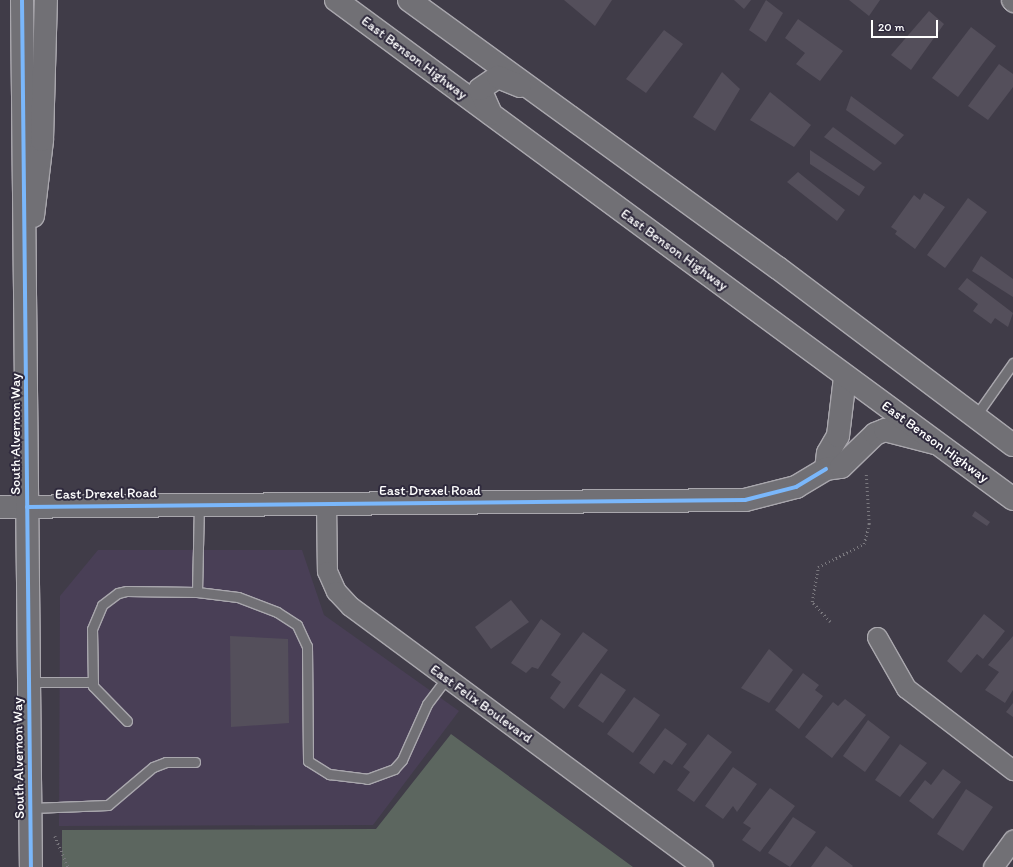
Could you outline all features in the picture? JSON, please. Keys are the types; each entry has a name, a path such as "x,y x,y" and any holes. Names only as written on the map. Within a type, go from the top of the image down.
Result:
{"main road":[{"name":"South Alvernon Way","path":"22,0 22,189 26,273 27,507 32,867"},
{"path":"26,273 42,140 46,0"},
{"name":"East Benson Highway","path":"336,0 1013,500"},
{"path":"409,0 1013,444"},
{"path":"492,116 480,89 498,77 534,91"},
{"path":"826,469 828,453 838,436 845,376"},
{"name":"East Drexel Road","path":"0,507 199,503 745,500 796,487 826,469 841,466 876,434 885,430 935,443"}],"street":[{"name":"East Felix Boulevard","path":"326,502 326,564 336,591 369,622 703,867"},
{"path":"877,637 906,688 1013,770"},
{"path":"993,867 1013,839"}],"lane":[{"path":"975,417 1013,363"},
{"path":"197,592 199,503"},
{"path":"127,721 97,691 93,682 93,620 109,598 127,591 197,592 260,604 302,630 307,646 308,761 329,774 368,779 394,769 402,760 427,704 446,679"},
{"path":"29,682 93,682"},
{"path":"31,808 108,805 153,767 166,762 195,762"}],"path":[{"path":"830,622 812,602 818,567 864,544 869,524 866,470"},
{"path":"55,836 68,867"}],"shaded area":[{"path":"98,550 302,550 324,615 459,711 373,825 59,826 60,596"},
{"path":"451,734 633,867 62,867 62,830 376,829"}],"building":[{"path":"564,0 612,0 595,26"},
{"path":"734,0 751,0 744,9"},
{"path":"766,0 783,13 766,42 749,30"},
{"path":"849,0 880,0 869,16"},
{"path":"929,11 944,24 911,70 891,55"},
{"path":"798,19 843,51 820,81 796,64 805,53 785,38"},
{"path":"971,27 996,46 958,97 932,78"},
{"path":"664,30 683,44 646,93 626,79"},
{"path":"999,64 1013,74 1013,87 988,120 968,106"},
{"path":"722,72 740,89 715,131 693,117"},
{"path":"770,92 811,125 794,147 750,120"},
{"path":"851,96 904,135 895,145 846,110"},
{"path":"833,127 882,163 874,171 824,137"},
{"path":"810,150 865,187 859,196 810,164"},
{"path":"798,172 845,210 837,221 787,182"},
{"path":"924,193 945,207 915,249 895,234 897,231 891,227 914,195 920,200"},
{"path":"968,198 987,212 945,268 927,255"},
{"path":"981,256 1013,279 1013,297 972,271"},
{"path":"967,278 1013,313 1008,327 995,318 991,324 973,311 978,304 958,289"},
{"path":"975,511 990,522 987,526 972,516"},
{"path":"511,600 529,622 491,649 475,627"},
{"path":"984,614 1005,631 983,659 977,654 961,673 947,661"},
{"path":"541,619 561,634 538,669 532,667 526,673 511,663"},
{"path":"583,632 608,650 564,709 550,698 561,682 551,675"},
{"path":"230,636 288,639 289,723 231,727"},
{"path":"1013,636 1013,690 1005,703 985,690 999,672 988,665"},
{"path":"769,649 793,670 769,703 741,688"},
{"path":"601,673 626,690 603,723 578,706"},
{"path":"803,673 819,685 815,690 823,696 799,729 775,710"},
{"path":"634,697 660,715 633,753 607,734"},
{"path":"845,699 866,715 832,758 805,737 833,702 838,706"},
{"path":"1013,703 1013,717 1006,712"},
{"path":"868,720 890,737 865,772 843,756"},
{"path":"665,728 687,744 672,765 664,760 654,774 639,763"},
{"path":"708,734 732,752 694,802 677,790 690,772 683,767"},
{"path":"900,744 927,763 900,797 875,780"},
{"path":"733,767 757,784 737,812 733,806 723,819 705,806"},
{"path":"943,769 961,782 933,819 909,801 925,780 931,785"},
{"path":"770,788 795,806 760,852 742,840 751,828 743,823"},
{"path":"966,789 993,807 963,851 937,834"},
{"path":"793,817 816,832 790,867 768,853"},
{"path":"826,846 853,866 811,867"}],"cycle path":[{"path":"22,0 31,867"},
{"path":"27,507 745,500 796,487 826,469"}]}
